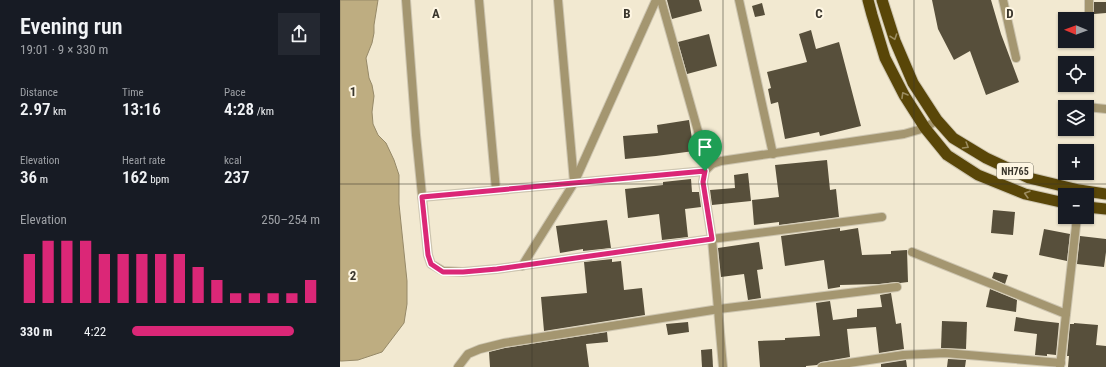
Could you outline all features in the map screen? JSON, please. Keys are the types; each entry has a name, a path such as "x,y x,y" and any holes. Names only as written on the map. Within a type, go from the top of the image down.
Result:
{"highway":[{"name":"NH765","path":"868,0 885,58 904,95 925,128 947,155 978,175 1025,194 1058,201"},
{"name":"NH765","path":"882,0 895,41 913,84 937,120 953,138 986,158 1029,178 1080,190 1106,194"},
{"path":"1094,208 1106,209"}],"street":[{"path":"406,0 416,135 428,255 431,264 443,272 463,272 522,266 882,217"},
{"path":"479,0 496,190"},
{"path":"558,0 574,183"},
{"path":"522,266 574,183 656,0"},
{"path":"662,0 704,149 712,164"},
{"path":"739,0 773,154"},
{"path":"1003,0 1016,58"},
{"path":"1089,0 1090,12"},
{"path":"1094,108 1106,109"},
{"path":"723,367 712,239 703,182 705,171 712,164 721,161 904,134 925,128 937,120"},
{"path":"422,197 705,171"},
{"path":"822,367 903,355 945,353 1060,365 1076,224"},
{"path":"912,252 1066,314"},
{"path":"458,367 468,354 480,349 504,343 719,309 897,287"}],"shaded area":[{"path":"340,0 378,0 372,43 366,58 374,96 372,112 373,124 378,135 386,143 399,175 399,204 407,281 407,304 404,323 382,352 358,360 342,361 340,361"}],"building":[{"path":"667,0 699,0 702,11 672,19"},
{"path":"932,0 991,0 1001,34 1019,82 986,95 970,51 954,60 938,29"},
{"path":"1094,2 1106,2 1106,13 1094,14"},
{"path":"762,3 765,15 755,17 752,6"},
{"path":"811,30 816,49 839,42 861,126 820,136 819,132 785,139 778,102 771,104 768,89 771,88 767,72 807,62 799,34"},
{"path":"709,34 717,66 687,74 678,42"},
{"path":"689,120 694,151 625,159 623,136 658,133 657,125"},
{"path":"827,160 830,190 836,189 839,217 779,225 779,222 754,225 752,200 779,197 775,165"},
{"path":"748,173 751,201 712,205 710,190 735,188 734,175"},
{"path":"691,179 692,192 699,192 701,207 685,209 688,237 662,240 659,214 628,218 625,189 663,185 663,182"},
{"path":"993,210 1015,212 1013,235 991,233"},
{"path":"607,220 611,248 583,251 583,249 560,253 556,226"},
{"path":"840,228 840,231 858,228 862,255 891,254 891,251 907,250 908,282 840,285 840,287 828,289 824,260 785,266 781,236"},
{"path":"1044,229 1070,234 1067,261 1039,255"},
{"path":"1080,236 1106,239 1104,267 1077,264"},
{"path":"759,242 763,269 757,270 761,298 748,300 744,274 721,277 718,248"},
{"path":"612,259 612,262 621,261 624,290 642,288 645,315 544,331 541,297 587,293 584,262"},
{"path":"994,272 1008,275 1005,284 992,278"},
{"path":"990,289 1017,300 1016,312 986,307"},
{"path":"891,293 896,324 901,323 904,349 879,353 876,327 847,329 850,357 821,362 817,365 806,367 760,367 758,341 820,336 816,303 830,301 833,320 857,317 857,309 882,307 880,295"},
{"path":"1016,317 1059,323 1056,355 1035,355 1037,334 1014,331"},
{"path":"942,321 967,322 966,349 941,348"},
{"path":"688,322 689,332 668,335 666,324"},
{"path":"1070,324 1098,325 1096,345 1106,346 1106,367 1068,367 1069,356 1067,356"},
{"path":"607,332 608,342 586,344 589,367 490,367 489,352 505,348"},
{"path":"712,349 713,367 702,367 701,350"},
{"path":"948,359 966,360 965,367 947,367"},
{"path":"906,360 907,367 881,367 881,364"}],"route":[{"path":"705,171 703,182 712,239 497,269 463,272 443,272 431,264 428,255 422,197 705,171"}]}
